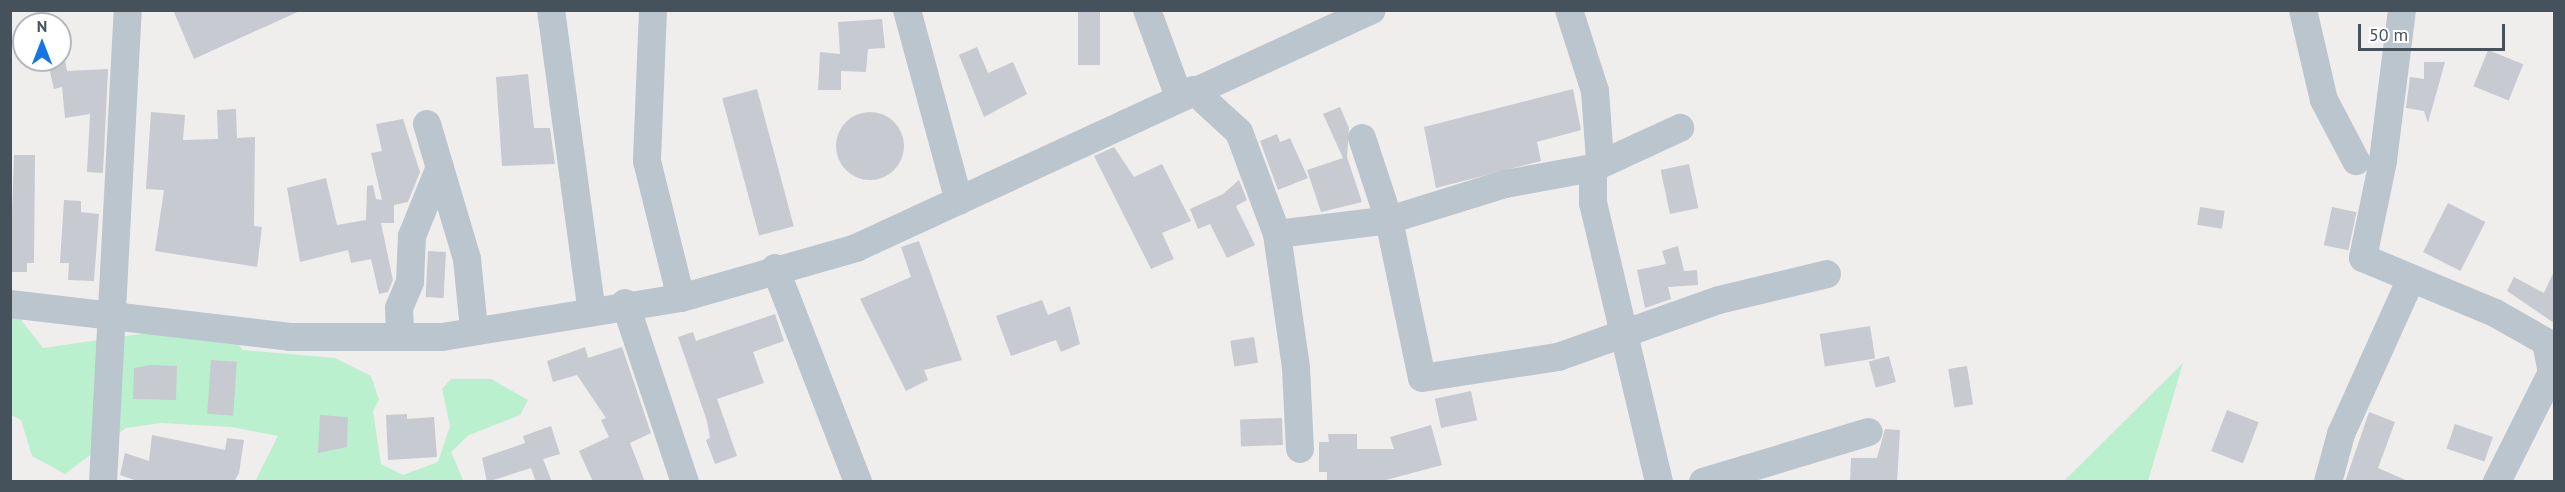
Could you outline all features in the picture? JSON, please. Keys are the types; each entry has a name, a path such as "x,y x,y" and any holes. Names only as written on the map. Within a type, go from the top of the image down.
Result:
{"street":[{"path":"103,482 115,315 128,10"},
{"path":"551,10 592,312"},
{"path":"653,10 647,161 681,298"},
{"path":"907,10 959,201"},
{"path":"1147,10 1186,94 1239,132 1277,234 1296,368 1300,449"},
{"path":"10,304 290,337 400,334 442,337 474,329 592,312 625,303 681,298 775,268 856,248 1372,10"},
{"path":"1569,10 1594,91 1597,164 1593,203 1659,482"},
{"path":"2303,10 2324,100 2356,161"},
{"path":"2402,10 2383,161 2363,258 2528,328 2546,342 2552,372 2497,482"},
{"path":"427,124 467,259 474,329"},
{"path":"1277,234 1389,220 1505,184 1597,164 1680,128"},
{"path":"1362,138 1389,220 1422,378 1558,357 1623,330 1827,274"},
{"path":"400,334 399,308 410,282 412,236 440,167"},
{"path":"775,268 858,482"},
{"path":"2328,482 2341,434 2411,279"},
{"path":"625,303 659,418 686,482"},
{"path":"1703,482 1869,432"}],"green space":[{"path":"11,307 43,348 189,327 235,341 243,350 335,358 371,376 379,400 373,411 381,464 403,475 438,462 450,426 442,389 451,379 491,379 528,400 520,415 469,435 451,452 464,482 255,481 278,436 232,427 161,423 126,428 65,474 32,456 21,420 11,415"},
{"path":"2183,363 2148,481 2064,481"}],"building":[{"path":"173,10 302,10 194,59"},
{"path":"1078,10 1100,10 1100,65 1078,65"},
{"path":"882,19 885,48 868,49 866,72 841,71 841,90 818,90 820,52 840,54 838,22"},
{"path":"977,47 988,73 1013,62 1027,94 984,117 959,55"},
{"path":"2488,50 2523,64 2509,100 2473,86"},
{"path":"2424,62 2445,62 2428,123 2424,111 2406,108 2410,77 2424,79"},
{"path":"108,69 103,173 87,172 90,114 65,118 62,87 54,89 50,72"},
{"path":"528,74 534,128 550,128 555,164 502,166 496,77"},
{"path":"757,89 794,226 759,235 722,98"},
{"path":"1573,89 1581,130 1537,142 1541,161 1436,188 1424,127"},
{"path":"1340,107 1349,128 1347,157 1362,202 1321,212 1307,170 1343,158 1323,114"},
{"path":"236,109 237,138 255,137 254,226 262,227 257,267 155,251 164,190 146,189 151,112 185,115 183,140 218,139 217,110"},
{"path":"863,112 877,112 889,117 899,127 904,146 899,165 889,175 877,180 863,180 851,175 841,165 836,153 836,139 841,127 851,117"},
{"path":"403,119 420,172 408,202 394,205 394,223 381,223 393,280 388,292 379,294 371,259 351,263 348,250 300,262 287,188 326,178 337,225 366,220 367,186 373,185 376,199 382,200 371,153 382,151 376,124"},
{"path":"1277,134 1280,142 1290,138 1308,178 1278,190 1260,141"},
{"path":"1114,147 1134,177 1162,164 1191,221 1162,233 1174,259 1151,269 1094,156"},
{"path":"14,155 35,155 34,263 27,263 27,272 10,272"},
{"path":"1689,164 1698,208 1670,214 1661,170"},
{"path":"1239,180 1247,200 1236,206 1255,245 1227,258 1210,224 1198,229 1190,209 1223,194"},
{"path":"64,200 81,201 81,212 99,214 94,281 68,280 69,263 60,263"},
{"path":"2448,203 2485,222 2460,271 2423,252"},
{"path":"2200,207 2225,211 2222,229 2197,225"},
{"path":"2332,207 2356,212 2348,250 2324,245"},
{"path":"919,241 962,360 924,370 928,380 906,391 860,299 911,277 901,247"},
{"path":"1678,246 1684,271 1697,270 1698,285 1668,287 1671,299 1645,308 1637,270 1666,264 1662,251"},
{"path":"428,251 446,252 444,298 426,297"},
{"path":"2554,271 2554,323 2507,291 2514,277 2544,293"},
{"path":"1042,300 1048,315 1070,306 1080,344 1061,352 1056,340 1011,356 996,316"},
{"path":"775,314 784,341 753,352 764,383 717,399 737,456 715,464 706,440 710,438 707,421 678,337 693,332 696,341"},
{"path":"1870,326 1875,359 1825,367 1820,334"},
{"path":"1254,337 1258,363 1234,366 1230,341"},
{"path":"585,347 588,358 622,347 651,433 630,443 645,482 593,482 579,451 609,437 601,420 606,418 577,375 553,382 547,361"},
{"path":"1889,356 1896,382 1876,388 1869,361"},
{"path":"211,360 237,362 233,416 207,414"},
{"path":"150,365 177,366 176,400 133,399 134,368"},
{"path":"1967,366 1973,405 1954,407 1948,369"},
{"path":"1471,391 1477,420 1441,428 1435,399"},
{"path":"2227,410 2259,422 2243,463 2211,451"},
{"path":"2369,412 2395,422 2378,468 2410,482 2345,482"},
{"path":"407,414 407,419 434,417 437,457 388,460 386,415"},
{"path":"320,415 348,417 347,447 318,453"},
{"path":"1282,418 1283,445 1241,446 1240,419"},
{"path":"2455,424 2493,437 2484,462 2447,449"},
{"path":"1431,425 1442,465 1386,480 1327,480 1327,472 1319,472 1319,442 1329,442 1328,434 1357,434 1357,449 1394,449 1390,437"},
{"path":"551,426 560,454 543,459 552,482 536,482 531,468 487,482 482,458 525,443 523,436"},
{"path":"1885,429 1900,430 1897,482 1850,482 1851,458 1877,458"},
{"path":"152,435 225,450 227,438 244,440 239,473 234,482 140,482 120,475 125,453 149,461"}]}
